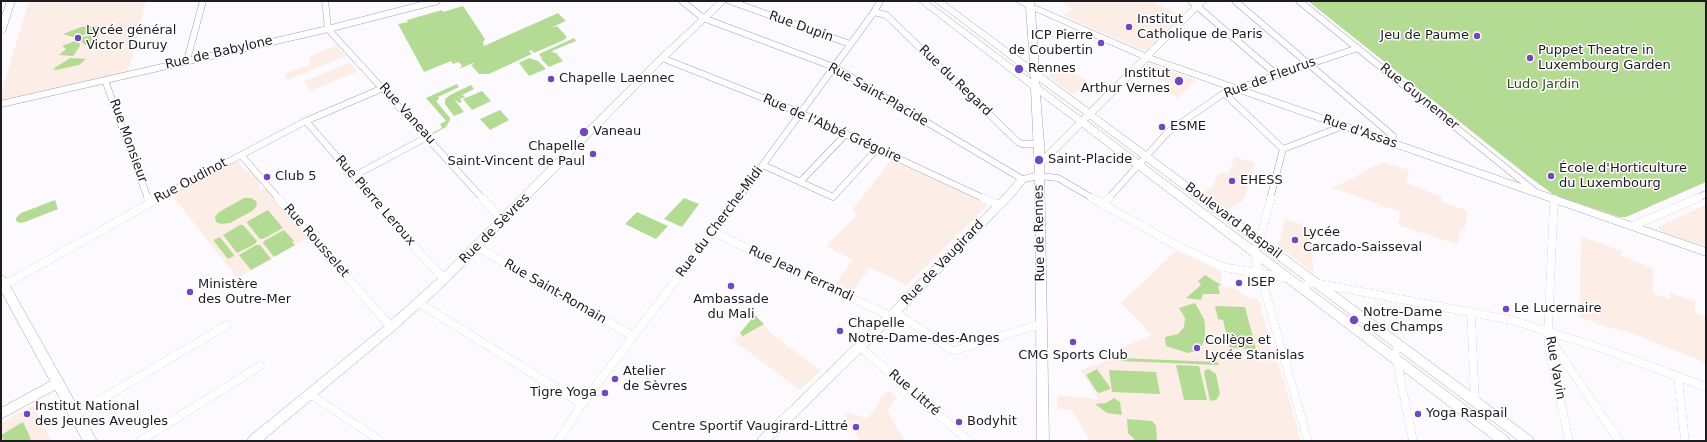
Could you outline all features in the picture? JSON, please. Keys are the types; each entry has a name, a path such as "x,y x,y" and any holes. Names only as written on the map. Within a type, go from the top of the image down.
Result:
{"main road":[{"path":"1,32 11,1"},
{"name":"Rue de Sèvres","path":"253,441 311,395 445,279 662,58 703,18 724,1"},
{"name":"Boulevard Raspail","path":"922,1 1080,122 1504,441"},
{"name":"Boulevard Raspail","path":"938,1 1528,441"},
{"name":"Rue d'Assas","path":"1019,1 1030,4 1146,57 1706,252"},
{"path":"1039,164 1088,113 1146,57 1197,3"},
{"name":"Rue de Rennes","path":"1030,4 1039,144 1043,441"},
{"path":"1039,144 1058,143"},
{"path":"1022,179 1039,176"},
{"name":"Rue de Vaugirard","path":"763,441 892,314 999,205 1022,179"},
{"path":"2,284 90,441"},
{"path":"1,414 58,382"}],"street":[{"path":"187,60 203,1"},
{"path":"324,1 326,26 328,28"},
{"name":"Rue de Babylone","path":"1,104 328,28 437,1"},
{"name":"Rue Saint-Placide","path":"682,1 703,18 834,67 1022,179"},
{"name":"Rue Dupin","path":"730,1 850,44"},
{"name":"Rue du Cherche-Midi","path":"558,441 582,404 764,165 874,12 880,1"},
{"path":"1235,1 1393,136 1392,143"},
{"name":"Rue Guynemer","path":"1299,1 1538,194"},
{"path":"1197,3 1276,75"},
{"name":"Rue du Regard","path":"874,12 886,15 1018,142 1022,144 1039,144"},
{"name":"Rue Vaneau","path":"328,28 503,221"},
{"name":"Rue de Fleurus","path":"1103,204 1168,132 1224,93 1358,48"},
{"name":"Rue de l'Abbé Grégoire","path":"662,58 801,113 999,205"},
{"name":"Rue Monsieur","path":"105,80 150,203"},
{"name":"Rue Oudinot","path":"2,284 150,203 306,121 383,88"},
{"path":"1224,93 1283,149"},
{"name":"Rue Pierre Leroux","path":"306,121 427,261 445,279"},
{"path":"1283,149 1343,126"},
{"path":"800,182 846,134"},
{"path":"354,176 427,136"},
{"path":"764,165 833,197 877,149"},
{"path":"1283,149 1259,240 1254,252 1308,441"},
{"name":"Rue Rousselet","path":"242,155 391,327"},
{"path":"1039,176 1058,178 1179,247 1223,267 1287,278"},
{"path":"1632,226 1706,194"},
{"name":"Rue Vavin","path":"1554,199 1548,331 1552,362 1569,441"},
{"name":"Rue Jean Ferrandi","path":"713,232 892,314 953,351 1034,326 1042,326"},
{"name":"Rue Saint-Romain","path":"477,247 634,336"},
{"path":"1302,288 1310,282 1511,320 1604,349 1706,387"},
{"path":"419,303 582,404"},
{"path":"1471,312 1475,402"},
{"path":"76,414 227,325"},
{"path":"1548,331 1557,349 1619,441"},
{"path":"1400,345 1395,354 1413,441"},
{"name":"Rue Littré","path":"859,346 969,441"},
{"path":"140,441 260,366"},
{"path":"1678,377 1685,441"},
{"path":"311,395 381,441"}],"shaded area":[{"name":"Lycée général Victor Duruy","path":"29,1 146,1 128,72 1,101 1,93"},
{"name":"Institut Catholique de Paris","path":"1064,1 1153,1 1180,16 1146,50 1142,50 1063,15 1073,10 1064,4"},
{"path":"336,45 346,56 287,80 284,74 311,64 309,57"},
{"path":"350,63 358,71 310,91 304,81"},
{"name":"Institut Arthur Vernes","path":"1147,63 1196,80 1178,98 1168,92 1173,86 1140,70"},
{"path":"1065,66 1091,84 1072,94 1048,76"},
{"name":"EHESS","path":"1235,157 1255,163 1245,196 1241,202 1228,210 1204,192 1213,187 1218,174 1222,175 1223,172 1228,174"},
{"path":"891,160 986,204 986,207 907,285 870,268 852,291 835,284 853,260 826,246 858,214 852,210"},
{"path":"234,162 238,162 245,171 249,169 261,183 259,187 261,189 265,188 308,238 237,278 172,195"},
{"path":"1383,162 1409,170 1407,183 1442,197 1441,201 1468,211 1464,231 1460,230 1458,245 1398,225 1400,212 1333,188"},
{"path":"1706,205 1706,247 1664,233 1657,227"},
{"name":"Lycée Carcado-Saisseval","path":"1285,219 1308,226 1314,273 1278,246"},
{"path":"1581,236 1621,251 1621,256 1653,268 1653,294 1670,299 1670,293 1695,301 1695,313 1706,317 1706,363 1634,334 1609,328 1579,317"},
{"name":"Collège et Lycée Stanislas","path":"1176,251 1221,272 1222,286 1237,289 1245,297 1259,299 1268,337 1270,337 1271,341 1269,342 1273,355 1275,355 1275,361 1278,364 1282,374 1301,441 1090,441 1072,410 1058,409 1057,395 1098,399 1081,370 1104,362 1101,357 1152,335 1121,303"},
{"path":"755,315 772,334 821,371 800,390 734,341"},
{"path":"889,390 898,399 894,400 887,410 905,441 859,441 844,413 846,412 867,418 873,412 883,395"},
{"name":"Institut National des Jeunes Aveugles","path":"33,405 51,441 1,441 1,423"}],"green space":[{"name":"Ludo Jardin","path":"1308,1 1706,1 1706,182 1626,217 1619,217 1554,195"},
{"path":"463,6 485,39 483,42 484,46 558,13 566,21 550,28 557,26 567,37 564,40 534,53 531,50 529,51 532,54 489,74 479,74 471,65 474,64 473,63 459,69 462,66 459,62 453,64 451,61 424,72 398,24 442,10 443,12"},
{"path":"101,26 99,29 76,38 63,34 81,27"},
{"path":"99,31 98,38 95,43 85,45 79,39"},
{"path":"574,38 576,41 552,51 556,53 563,61 549,67 541,59 542,58 539,55 541,53"},
{"path":"77,40 80,46 73,56 59,55 66,49 62,46"},
{"path":"70,58 86,59 79,65 56,70 53,69"},
{"path":"529,58 538,61 546,69 529,76 519,63"},
{"path":"457,84 459,87 438,97 439,99 436,101 450,120 446,127 433,134 432,133 442,128 440,124 446,121 426,98"},
{"path":"471,85 474,89 456,98 463,95 465,97 460,99 462,102 459,103 454,99 464,112 454,116 445,104 445,99"},
{"path":"482,91 491,101 472,110 463,99"},
{"path":"500,110 509,120 490,130 480,119"},
{"path":"244,198 251,198 256,201 257,206 252,211 230,223 221,224 216,222 215,217 219,212"},
{"path":"684,198 699,204 682,227 664,219"},
{"path":"55,200 58,209 25,222 20,223 16,221 16,218 21,213"},
{"path":"268,210 283,228 263,239 260,239 247,223"},
{"path":"637,212 668,226 656,239 625,224"},
{"path":"240,225 243,225 257,241 255,244 237,253 223,235"},
{"path":"284,230 294,241 292,242 295,245 274,257 263,243"},
{"path":"220,237 234,256 228,259 213,240"},
{"path":"256,245 260,245 271,259 251,270 239,255"},
{"path":"1205,275 1221,285 1218,286 1220,294 1203,294 1201,300 1186,298 1201,285 1198,281"},
{"path":"1195,303 1204,319 1205,338 1202,346 1196,351 1188,353 1166,346 1165,337 1178,334 1184,327 1185,318 1179,308"},
{"path":"1215,306 1245,307 1256,349 1230,348 1223,320 1218,319"},
{"path":"755,315 764,324 743,336 740,333"},
{"path":"1119,358 1217,362 1219,365 1120,361"},
{"path":"1176,365 1199,366 1207,400 1184,400"},
{"path":"1097,369 1110,387 1110,389 1099,393 1086,375"},
{"path":"1209,369 1216,374 1220,394 1216,400 1210,401 1204,373 1205,370"},
{"path":"1109,370 1156,372 1160,394 1112,392"},
{"path":"1114,398 1120,402 1122,415 1107,413 1095,404 1106,403"},
{"path":"1127,419 1152,421 1156,426 1157,440 1136,441 1128,433"},
{"path":"23,422 31,439 28,441 4,441 1,435"}],"place":[{"name":"Institut Catholique de Paris","path":"1129,27"},
{"name":"Jeu de Paume","path":"1477,36"},
{"name":"Lycée général Victor Duruy","path":"78,38"},
{"name":"ICP Pierre de Coubertin","path":"1101,43"},
{"name":"Puppet Theatre in Luxembourg Garden","path":"1530,58"},
{"name":"Rennes","path":"1019,69"},
{"name":"Chapelle Laennec","path":"551,79"},
{"name":"Institut Arthur Vernes","path":"1179,81"},
{"name":"ESME","path":"1162,127"},
{"name":"Vaneau","path":"584,132"},
{"name":"Chapelle Saint-Vincent de Paul","path":"593,154"},
{"name":"Saint-Placide","path":"1039,160"},
{"name":"École d'Horticulture du Luxembourg","path":"1551,176"},
{"name":"Club 5","path":"267,177"},
{"name":"EHESS","path":"1232,181"},
{"name":"Lycée Carcado-Saisseval","path":"1295,240"},
{"name":"ISEP","path":"1239,283"},
{"name":"Ambassade du Mali","path":"731,286"},
{"name":"Ministère des Outre-Mer","path":"190,292"},
{"name":"Le Lucernaire","path":"1506,309"},
{"name":"Notre-Dame des Champs","path":"1354,320"},
{"name":"Chapelle Notre-Dame-des-Anges","path":"840,331"},
{"name":"CMG Sports Club","path":"1073,342"},
{"name":"Collège et Lycée Stanislas","path":"1197,348"},
{"name":"Atelier de Sèvres","path":"615,379"},
{"name":"Tigre Yoga","path":"605,393"},
{"name":"Institut National des Jeunes Aveugles","path":"27,414"},
{"name":"Yoga Raspail","path":"1418,414"},
{"name":"Bodyhit","path":"959,422"},
{"name":"Centre Sportif Vaugirard-Littré","path":"856,427"}]}
